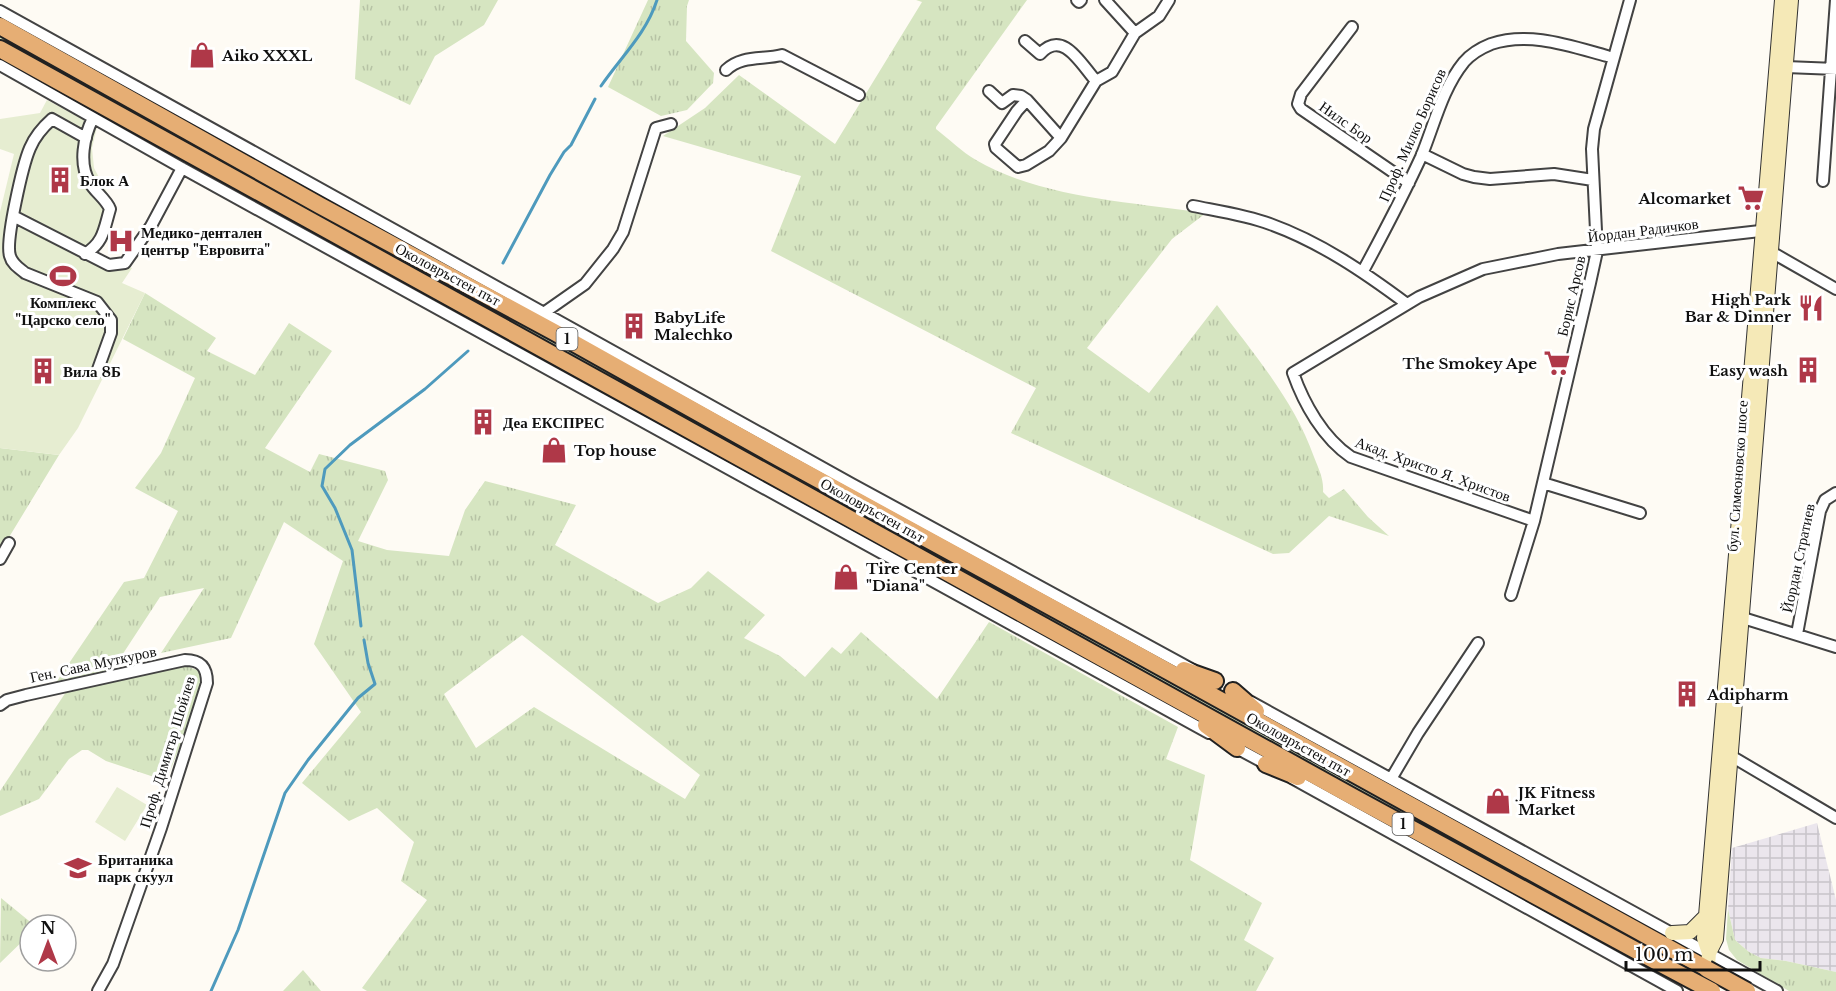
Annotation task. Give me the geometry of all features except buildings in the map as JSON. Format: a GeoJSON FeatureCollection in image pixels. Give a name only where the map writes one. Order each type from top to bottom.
{"type":"FeatureCollection","features":[{"type":"Feature","properties":{"kind":"highway","name":"Околовръстен път"},"geometry":{"type":"LineString","coordinates":[[0,26],[308,199],[554,332],[1286,736],[1669,939],[1747,991]]}},
{"type":"Feature","properties":{"kind":"highway","name":"Околовръстен път"},"geometry":{"type":"LineString","coordinates":[[0,53],[1147,682],[1354,798],[1712,991]]}},
{"type":"Feature","properties":{"kind":"highway"},"geometry":{"type":"LineString","coordinates":[[1135,652],[1215,681]]}},
{"type":"Feature","properties":{"kind":"highway"},"geometry":{"type":"LineString","coordinates":[[1147,682],[1237,748]]}},
{"type":"Feature","properties":{"kind":"highway"},"geometry":{"type":"LineString","coordinates":[[1233,691],[1286,736]]}},
{"type":"Feature","properties":{"kind":"highway"},"geometry":{"type":"LineString","coordinates":[[1266,764],[1354,798]]}},
{"type":"Feature","properties":{"kind":"main road","name":"бул. Симеоновско шосе"},"geometry":{"type":"LineString","coordinates":[[1767,230],[1782,0]]}},
{"type":"Feature","properties":{"kind":"main road","name":"бул. Симеоновско шосе"},"geometry":{"type":"LineString","coordinates":[[1709,953],[1704,938],[1744,470],[1791,0]]}},
{"type":"Feature","properties":{"kind":"main road","name":"бул. Симеоновско шосе"},"geometry":{"type":"LineString","coordinates":[[1706,991],[1709,953],[1716,939],[1743,618],[1765,249]]}},
{"type":"Feature","properties":{"kind":"main road"},"geometry":{"type":"LineString","coordinates":[[1669,939],[1690,932],[1706,916]]}},
{"type":"Feature","properties":{"kind":"street"},"geometry":{"type":"LineString","coordinates":[[1105,0],[1135,33]]}},
{"type":"Feature","properties":{"kind":"street"},"geometry":{"type":"LineString","coordinates":[[1027,100],[996,142],[996,148],[1014,165],[1022,166],[1049,151],[1061,138],[1096,81],[1112,72],[1135,33],[1160,16],[1168,0]]}},
{"type":"Feature","properties":{"kind":"street","name":"Борис Арсов"},"geometry":{"type":"LineString","coordinates":[[1510,595],[1534,521],[1597,250],[1592,149],[1594,129],[1630,0]]}},
{"type":"Feature","properties":{"kind":"street"},"geometry":{"type":"LineString","coordinates":[[1823,181],[1833,69],[1836,0]]}},
{"type":"Feature","properties":{"kind":"street","name":"Околовръстен път"},"geometry":{"type":"LineString","coordinates":[[0,10],[852,484],[1233,691],[1669,939],[1709,953],[1777,991]]}},
{"type":"Feature","properties":{"kind":"street","name":"Нилс Бор"},"geometry":{"type":"LineString","coordinates":[[1352,27],[1301,94],[1298,104],[1301,109],[1409,183]]}},
{"type":"Feature","properties":{"kind":"street","name":"Проф. Милко Борисов"},"geometry":{"type":"LineString","coordinates":[[1363,272],[1409,183],[1441,103],[1471,54],[1491,45],[1515,39],[1557,43],[1607,56]]}},
{"type":"Feature","properties":{"kind":"street"},"geometry":{"type":"LineString","coordinates":[[1025,41],[1040,54],[1053,44],[1061,45],[1068,49],[1096,81]]}},
{"type":"Feature","properties":{"kind":"street","name":"Околовръстен път"},"geometry":{"type":"LineString","coordinates":[[0,53],[76,108],[182,168],[1677,991]]}},
{"type":"Feature","properties":{"kind":"street"},"geometry":{"type":"LineString","coordinates":[[726,70],[740,60],[782,55],[859,95]]}},
{"type":"Feature","properties":{"kind":"street"},"geometry":{"type":"LineString","coordinates":[[1786,67],[1833,69]]}},
{"type":"Feature","properties":{"kind":"street"},"geometry":{"type":"LineString","coordinates":[[989,91],[1002,103],[1013,95],[1021,96],[1061,138]]}},
{"type":"Feature","properties":{"kind":"street"},"geometry":{"type":"LineString","coordinates":[[86,138],[52,118],[41,129],[31,145],[18,185],[4,255],[25,273],[46,284],[97,302],[111,320],[111,333],[97,372]]}},
{"type":"Feature","properties":{"kind":"street"},"geometry":{"type":"LineString","coordinates":[[85,254],[95,248],[102,239],[110,209],[88,181],[84,168],[86,138],[93,118]]}},
{"type":"Feature","properties":{"kind":"street"},"geometry":{"type":"LineString","coordinates":[[545,312],[585,284],[613,249],[623,232],[656,128],[671,124]]}},
{"type":"Feature","properties":{"kind":"street"},"geometry":{"type":"LineString","coordinates":[[1422,154],[1474,177],[1490,179],[1554,174],[1593,180]]}},
{"type":"Feature","properties":{"kind":"street"},"geometry":{"type":"LineString","coordinates":[[13,216],[109,265],[125,263],[152,226],[182,168]]}},
{"type":"Feature","properties":{"kind":"street"},"geometry":{"type":"LineString","coordinates":[[1193,206],[1270,224],[1312,242],[1363,272],[1407,304]]}},
{"type":"Feature","properties":{"kind":"street","name":"Йордан Радичков"},"geometry":{"type":"LineString","coordinates":[[1293,373],[1407,304],[1483,269],[1520,260],[1767,230]]}},
{"type":"Feature","properties":{"kind":"street"},"geometry":{"type":"LineString","coordinates":[[1765,249],[1836,288]]}},
{"type":"Feature","properties":{"kind":"street","name":"Акад. Христо Я. Христов"},"geometry":{"type":"LineString","coordinates":[[1293,373],[1296,383],[1322,430],[1340,450],[1351,457],[1534,521]]}},
{"type":"Feature","properties":{"kind":"street"},"geometry":{"type":"LineString","coordinates":[[1543,483],[1640,513]]}},
{"type":"Feature","properties":{"kind":"street","name":"Йордан Стратиев"},"geometry":{"type":"LineString","coordinates":[[1797,634],[1820,511],[1825,500],[1836,493]]}},
{"type":"Feature","properties":{"kind":"street"},"geometry":{"type":"LineString","coordinates":[[0,560],[9,543]]}},
{"type":"Feature","properties":{"kind":"street"},"geometry":{"type":"LineString","coordinates":[[1743,618],[1836,646]]}},
{"type":"Feature","properties":{"kind":"street"},"geometry":{"type":"LineString","coordinates":[[1391,779],[1418,733],[1479,643]]}},
{"type":"Feature","properties":{"kind":"street","name":"Ген. Сава Муткуров"},"geometry":{"type":"LineString","coordinates":[[2,699],[185,660],[195,660]]}},
{"type":"Feature","properties":{"kind":"street","name":"Проф. Димитър Шойлев"},"geometry":{"type":"LineString","coordinates":[[98,991],[113,964],[207,683],[204,665],[195,660]]}},
{"type":"Feature","properties":{"kind":"street"},"geometry":{"type":"LineString","coordinates":[[1731,756],[1836,818]]}},
{"type":"Feature","properties":{"kind":"shaded area"},"geometry":{"type":"Polygon","coordinates":[[[1817,823],[1836,900],[1836,972],[1761,958],[1749,952],[1735,940],[1728,909],[1732,848],[1817,823]]]}},
{"type":"Feature","properties":{"kind":"green space"},"geometry":{"type":"Polygon","coordinates":[[[360,0],[498,0],[484,25],[435,56],[410,105],[355,79],[360,0]]]}},
{"type":"Feature","properties":{"kind":"green space"},"geometry":{"type":"Polygon","coordinates":[[[648,0],[689,0],[686,41],[714,73],[713,83],[687,110],[661,116],[608,87],[648,0]]]}},
{"type":"Feature","properties":{"kind":"green space"},"geometry":{"type":"Polygon","coordinates":[[[916,0],[1027,0],[936,127],[966,153],[1002,173],[1058,191],[1206,213],[1172,239],[1087,348],[1149,393],[1217,305],[1272,378],[1295,416],[1306,436],[1319,470],[1323,492],[1329,498],[1344,489],[1368,517],[1389,536],[1329,516],[1289,553],[1273,554],[1011,433],[1036,388],[771,251],[801,176],[663,136],[705,108],[739,75],[835,144],[922,2],[916,0]]]}},
{"type":"Feature","properties":{"kind":"green space"},"geometry":{"type":"Polygon","coordinates":[[[0,37],[1663,953],[1661,956],[0,41],[0,37]]]}},
{"type":"Feature","properties":{"kind":"green space"},"geometry":{"type":"Polygon","coordinates":[[[46,84],[365,261],[402,286],[92,114],[46,84]]]}},
{"type":"Feature","properties":{"kind":"green space","name":"Комплекс \"Царско село\""},"geometry":{"type":"Polygon","coordinates":[[[47,100],[97,127],[92,148],[94,168],[111,200],[112,210],[97,254],[132,268],[122,283],[145,293],[78,428],[59,455],[0,448],[0,212],[14,154],[0,149],[0,119],[40,113],[47,100]]]}},
{"type":"Feature","properties":{"kind":"green space"},"geometry":{"type":"Polygon","coordinates":[[[145,293],[216,338],[207,351],[255,375],[289,323],[332,351],[265,448],[310,472],[319,454],[385,471],[388,480],[358,541],[387,550],[449,556],[465,510],[485,481],[576,505],[555,545],[658,603],[691,588],[708,571],[765,615],[744,638],[780,656],[805,677],[832,647],[841,654],[861,632],[937,699],[989,622],[1178,727],[1166,759],[1205,775],[1190,860],[1262,903],[1244,940],[1274,958],[1256,991],[367,991],[362,988],[427,900],[401,881],[414,842],[377,808],[349,821],[302,783],[361,712],[314,644],[343,561],[284,522],[231,638],[161,653],[204,588],[160,597],[113,669],[55,684],[124,582],[144,578],[178,511],[135,488],[161,453],[195,378],[123,339],[145,293]],[[522,635],[444,694],[476,748],[534,707],[685,799],[700,775],[522,635]]]}},
{"type":"Feature","properties":{"kind":"green space"},"geometry":{"type":"Polygon","coordinates":[[[600,394],[638,411],[1164,700],[1202,726],[600,394]]]}},
{"type":"Feature","properties":{"kind":"green space"},"geometry":{"type":"Polygon","coordinates":[[[0,448],[59,455],[0,552],[0,448]]]}},
{"type":"Feature","properties":{"kind":"green space"},"geometry":{"type":"Polygon","coordinates":[[[186,666],[197,670],[203,680],[200,696],[166,781],[106,761],[88,750],[82,750],[69,759],[39,799],[0,816],[0,791],[66,692],[186,666]]]}},
{"type":"Feature","properties":{"kind":"green space"},"geometry":{"type":"Polygon","coordinates":[[[117,787],[147,805],[125,841],[95,822],[117,787]]]}},
{"type":"Feature","properties":{"kind":"green space"},"geometry":{"type":"Polygon","coordinates":[[[1,898],[19,913],[18,946],[0,963],[1,898]]]}},
{"type":"Feature","properties":{"kind":"green space"},"geometry":{"type":"Polygon","coordinates":[[[1728,909],[1735,940],[1749,952],[1761,958],[1836,972],[1836,991],[1789,991],[1737,960],[1729,950],[1726,939],[1728,909]]]}},
{"type":"Feature","properties":{"kind":"green space"},"geometry":{"type":"Polygon","coordinates":[[[303,970],[321,991],[283,991],[303,970]]]}},
{"type":"Feature","properties":{"kind":"waterway"},"geometry":{"type":"LineString","coordinates":[[601,86],[640,35],[657,0]]}},
{"type":"Feature","properties":{"kind":"waterway"},"geometry":{"type":"LineString","coordinates":[[503,263],[550,175],[571,145],[595,99]]}},
{"type":"Feature","properties":{"kind":"waterway"},"geometry":{"type":"LineString","coordinates":[[361,626],[352,550],[335,508],[322,486],[325,469],[350,445],[425,389],[468,351]]}},
{"type":"Feature","properties":{"kind":"waterway"},"geometry":{"type":"LineString","coordinates":[[211,991],[238,930],[285,793],[308,760],[358,698],[375,684],[364,640]]}},
{"type":"Feature","properties":{"kind":"place","name":"Aiko XXXL"},"geometry":{"type":"Point","coordinates":[202,55]}},
{"type":"Feature","properties":{"kind":"place","name":"Блок А"},"geometry":{"type":"Point","coordinates":[60,180]}},
{"type":"Feature","properties":{"kind":"place","name":"Alcomarket"},"geometry":{"type":"Point","coordinates":[1751,198]}},
{"type":"Feature","properties":{"kind":"place","name":"Медико-дентален център \"Евровита\""},"geometry":{"type":"Point","coordinates":[121,241]}},
{"type":"Feature","properties":{"kind":"place","name":"Комплекс \"Царско село\""},"geometry":{"type":"Point","coordinates":[63,276]}},
{"type":"Feature","properties":{"kind":"place","name":"High Park Bar & Dinner"},"geometry":{"type":"Point","coordinates":[1811,308]}},
{"type":"Feature","properties":{"kind":"place","name":"BabyLife Malechko"},"geometry":{"type":"Point","coordinates":[634,326]}},
{"type":"Feature","properties":{"kind":"place","name":"The Smokey Ape"},"geometry":{"type":"Point","coordinates":[1557,363]}},
{"type":"Feature","properties":{"kind":"place","name":"Easy wash"},"geometry":{"type":"Point","coordinates":[1808,370]}},
{"type":"Feature","properties":{"kind":"place","name":"Вила 8Б"},"geometry":{"type":"Point","coordinates":[43,371]}},
{"type":"Feature","properties":{"kind":"place","name":"Деа ЕКСПРЕС"},"geometry":{"type":"Point","coordinates":[483,422]}},
{"type":"Feature","properties":{"kind":"place","name":"Top house"},"geometry":{"type":"Point","coordinates":[554,450]}},
{"type":"Feature","properties":{"kind":"place","name":"Tire Center \"Diana\""},"geometry":{"type":"Point","coordinates":[846,577]}},
{"type":"Feature","properties":{"kind":"place","name":"Adipharm"},"geometry":{"type":"Point","coordinates":[1687,694]}},
{"type":"Feature","properties":{"kind":"place","name":"JK Fitness Market"},"geometry":{"type":"Point","coordinates":[1498,801]}},
{"type":"Feature","properties":{"kind":"place","name":"Британика парк скуул"},"geometry":{"type":"Point","coordinates":[78,868]}}]}
